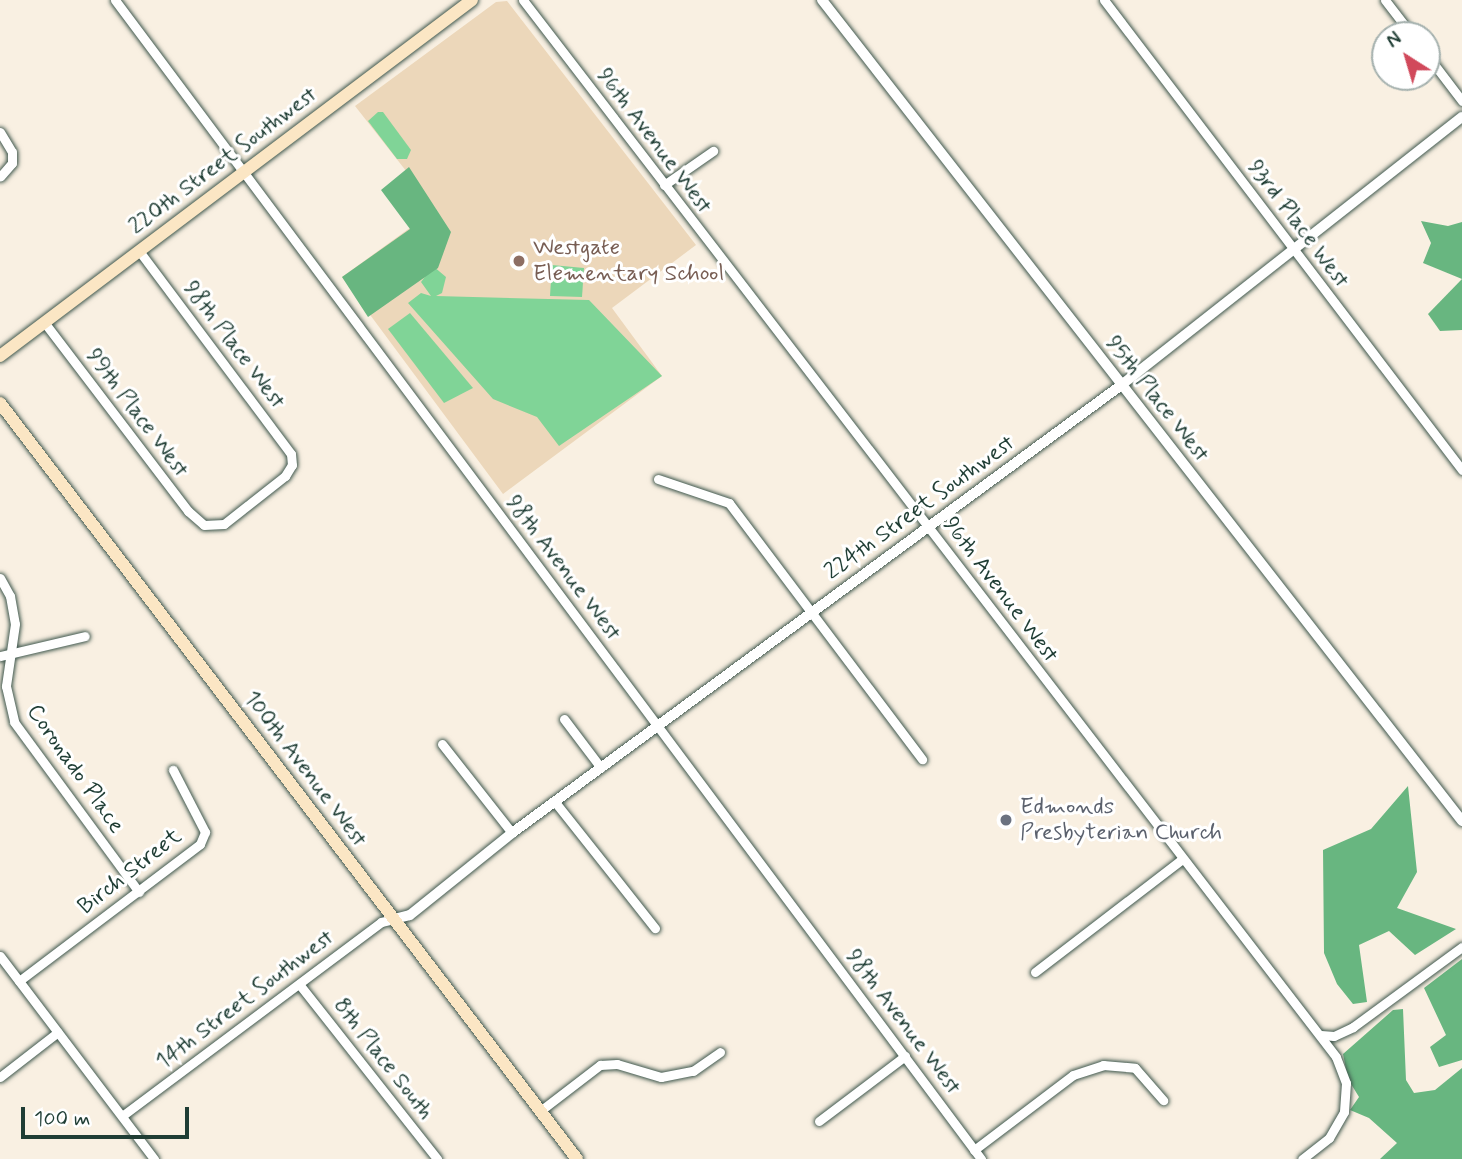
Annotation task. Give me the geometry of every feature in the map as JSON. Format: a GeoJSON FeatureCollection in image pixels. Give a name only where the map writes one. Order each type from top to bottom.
{"type":"FeatureCollection","features":[{"type":"Feature","properties":{"kind":"main road","name":"220th Street Southwest"},"geometry":{"type":"LineString","coordinates":[[0,356],[472,0]]}},
{"type":"Feature","properties":{"kind":"main road","name":"100th Avenue West"},"geometry":{"type":"LineString","coordinates":[[0,403],[577,1159]]}},
{"type":"Feature","properties":{"kind":"street","name":"98th Avenue West"},"geometry":{"type":"LineString","coordinates":[[115,0],[981,1159]]}},
{"type":"Feature","properties":{"kind":"street","name":"96th Avenue West"},"geometry":{"type":"LineString","coordinates":[[523,0],[1182,859],[1321,1035],[1345,1076],[1346,1104],[1333,1133],[1302,1159]]}},
{"type":"Feature","properties":{"kind":"street","name":"95th Place West"},"geometry":{"type":"LineString","coordinates":[[822,0],[1120,386],[1462,821]]}},
{"type":"Feature","properties":{"kind":"street","name":"93rd Place West"},"geometry":{"type":"LineString","coordinates":[[1104,0],[1462,470]]}},
{"type":"Feature","properties":{"kind":"street"},"geometry":{"type":"LineString","coordinates":[[1385,0],[1401,21]]}},
{"type":"Feature","properties":{"kind":"street"},"geometry":{"type":"LineString","coordinates":[[1441,73],[1462,101]]}},
{"type":"Feature","properties":{"kind":"street","name":"224th Street Southwest"},"geometry":{"type":"LineString","coordinates":[[394,919],[410,915],[512,833],[1120,386],[1462,117]]}},
{"type":"Feature","properties":{"kind":"street"},"geometry":{"type":"LineString","coordinates":[[0,132],[12,152],[12,163],[0,177]]}},
{"type":"Feature","properties":{"kind":"street"},"geometry":{"type":"LineString","coordinates":[[664,185],[713,151]]}},
{"type":"Feature","properties":{"kind":"street","name":"98th Place West"},"geometry":{"type":"LineString","coordinates":[[139,251],[285,444],[292,465],[276,485],[224,524],[204,525]]}},
{"type":"Feature","properties":{"kind":"street","name":"99th Place West"},"geometry":{"type":"LineString","coordinates":[[44,322],[188,511],[204,525]]}},
{"type":"Feature","properties":{"kind":"street"},"geometry":{"type":"LineString","coordinates":[[658,479],[729,503],[922,759]]}},
{"type":"Feature","properties":{"kind":"street","name":"Coronado Place"},"geometry":{"type":"LineString","coordinates":[[0,578],[10,596],[15,624],[5,655],[6,686],[15,722],[139,892]]}},
{"type":"Feature","properties":{"kind":"street"},"geometry":{"type":"LineString","coordinates":[[5,655],[85,636]]}},
{"type":"Feature","properties":{"kind":"street"},"geometry":{"type":"LineString","coordinates":[[564,719],[601,768]]}},
{"type":"Feature","properties":{"kind":"street"},"geometry":{"type":"LineString","coordinates":[[442,744],[512,833]]}},
{"type":"Feature","properties":{"kind":"street","name":"Birch Street"},"geometry":{"type":"LineString","coordinates":[[19,981],[200,844],[205,832],[173,770]]}},
{"type":"Feature","properties":{"kind":"street"},"geometry":{"type":"LineString","coordinates":[[555,802],[655,928]]}},
{"type":"Feature","properties":{"kind":"street"},"geometry":{"type":"LineString","coordinates":[[1035,972],[1182,859]]}},
{"type":"Feature","properties":{"kind":"street","name":"14th Street Southwest"},"geometry":{"type":"LineString","coordinates":[[122,1116],[381,922],[394,919]]}},
{"type":"Feature","properties":{"kind":"street"},"geometry":{"type":"LineString","coordinates":[[1321,1035],[1334,1036],[1353,1027],[1462,947]]}},
{"type":"Feature","properties":{"kind":"street"},"geometry":{"type":"LineString","coordinates":[[0,956],[154,1159]]}},
{"type":"Feature","properties":{"kind":"street","name":"8th Place South"},"geometry":{"type":"LineString","coordinates":[[299,984],[437,1159]]}},
{"type":"Feature","properties":{"kind":"street"},"geometry":{"type":"LineString","coordinates":[[0,1076],[58,1032]]}},
{"type":"Feature","properties":{"kind":"street"},"geometry":{"type":"LineString","coordinates":[[540,1111],[600,1065],[617,1063],[661,1077],[693,1071],[720,1052]]}},
{"type":"Feature","properties":{"kind":"street"},"geometry":{"type":"LineString","coordinates":[[819,1121],[905,1056]]}},
{"type":"Feature","properties":{"kind":"street"},"geometry":{"type":"LineString","coordinates":[[974,1150],[1073,1075],[1103,1065],[1135,1068],[1163,1100]]}},
{"type":"Feature","properties":{"kind":"shaded area","name":"Westgate Elementary School"},"geometry":{"type":"Polygon","coordinates":[[[507,1],[696,245],[612,308],[662,376],[503,494],[342,277],[436,209],[355,106],[496,2],[507,1]]]}},
{"type":"Feature","properties":{"kind":"green space"},"geometry":{"type":"Polygon","coordinates":[[[378,112],[383,112],[411,150],[407,159],[397,159],[368,121],[378,112]]]}},
{"type":"Feature","properties":{"kind":"green space"},"geometry":{"type":"Polygon","coordinates":[[[409,167],[451,232],[438,268],[368,317],[342,277],[410,229],[381,190],[409,167]]]}},
{"type":"Feature","properties":{"kind":"green space"},"geometry":{"type":"Polygon","coordinates":[[[1421,221],[1448,226],[1462,222],[1462,279],[1423,263],[1431,243],[1421,221]]]}},
{"type":"Feature","properties":{"kind":"green space"},"geometry":{"type":"Polygon","coordinates":[[[552,265],[584,268],[582,297],[550,296],[552,265]]]}},
{"type":"Feature","properties":{"kind":"green space"},"geometry":{"type":"Polygon","coordinates":[[[433,266],[446,277],[442,293],[436,296],[589,300],[662,376],[559,446],[537,417],[493,399],[408,303],[421,293],[431,296],[421,282],[433,266]]]}},
{"type":"Feature","properties":{"kind":"green space"},"geometry":{"type":"Polygon","coordinates":[[[1462,279],[1462,330],[1440,331],[1428,314],[1462,279]]]}},
{"type":"Feature","properties":{"kind":"green space"},"geometry":{"type":"Polygon","coordinates":[[[410,313],[473,388],[444,403],[388,329],[410,313]]]}},
{"type":"Feature","properties":{"kind":"green space"},"geometry":{"type":"Polygon","coordinates":[[[1408,786],[1417,872],[1397,908],[1456,929],[1415,955],[1389,931],[1359,945],[1367,1002],[1353,1004],[1337,984],[1324,953],[1323,850],[1371,829],[1408,786]]]}},
{"type":"Feature","properties":{"kind":"green space"},"geometry":{"type":"Polygon","coordinates":[[[1462,959],[1462,1060],[1439,1067],[1430,1047],[1446,1035],[1424,988],[1462,959]]]}},
{"type":"Feature","properties":{"kind":"green space"},"geometry":{"type":"Polygon","coordinates":[[[1403,1009],[1406,1080],[1414,1093],[1435,1090],[1462,1068],[1462,1159],[1380,1159],[1397,1143],[1369,1118],[1350,1110],[1359,1097],[1348,1079],[1343,1054],[1393,1010],[1403,1009]]]}},
{"type":"Feature","properties":{"kind":"place","name":"Westgate Elementary School"},"geometry":{"type":"Point","coordinates":[519,261]}},
{"type":"Feature","properties":{"kind":"place","name":"Edmonds Presbyterian Church"},"geometry":{"type":"Point","coordinates":[1006,820]}}]}
